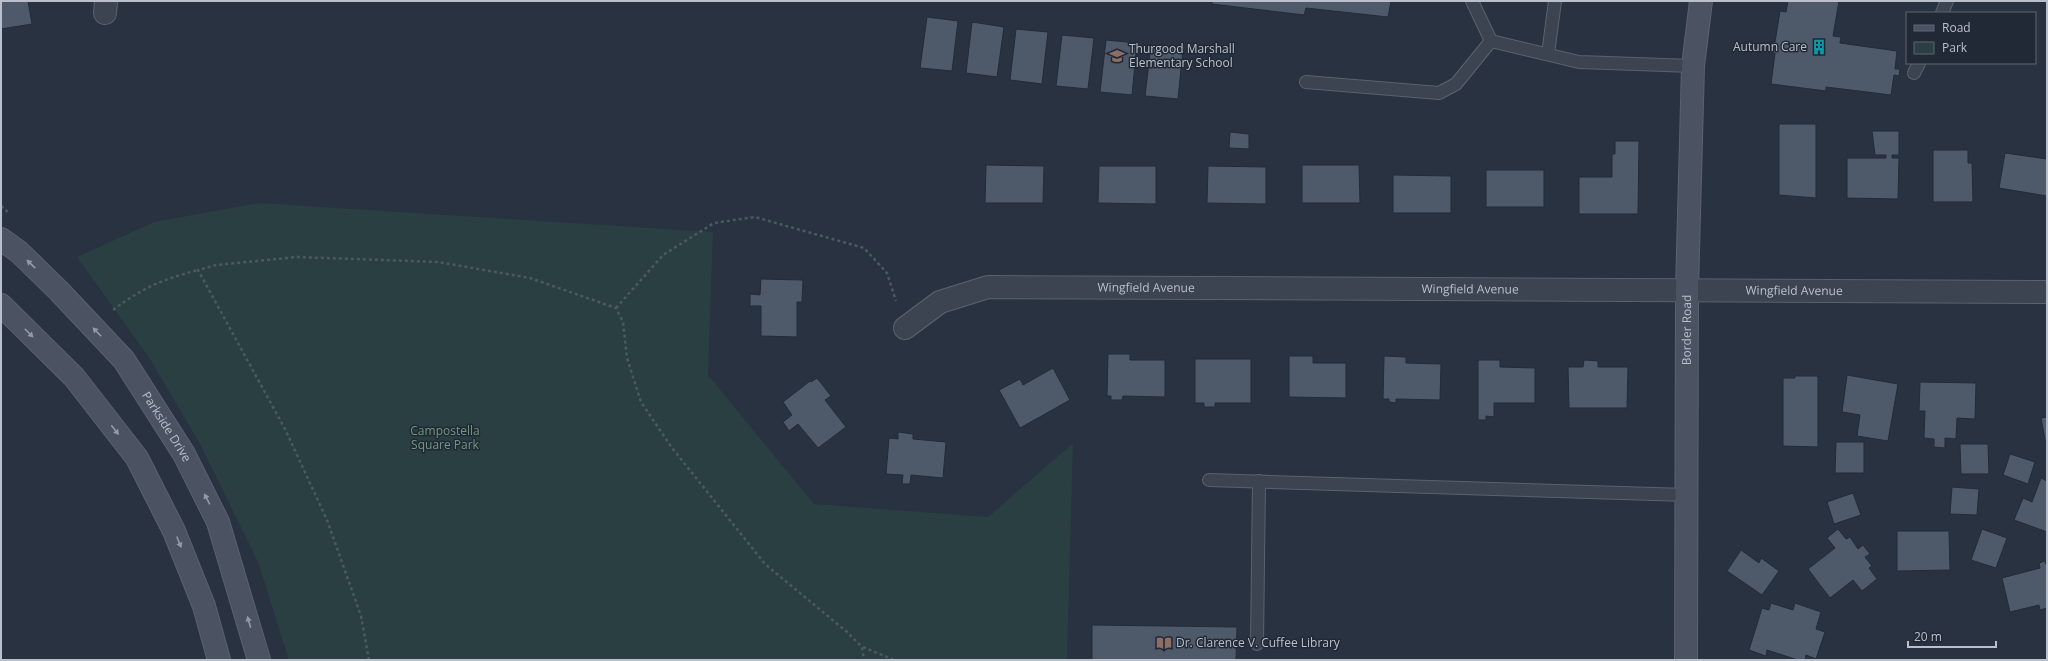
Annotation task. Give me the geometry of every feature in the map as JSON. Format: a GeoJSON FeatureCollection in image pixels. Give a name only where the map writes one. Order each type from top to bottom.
{"type":"FeatureCollection","features":[{"type":"Feature","properties":{"kind":"street","name":"Border Road"},"geometry":{"type":"LineString","coordinates":[[1686,660],[1687,289],[1693,66],[1701,1]]}},
{"type":"Feature","properties":{"kind":"street","name":"Parkside Drive"},"geometry":{"type":"LineString","coordinates":[[1,238],[19,252],[124,360],[184,454],[218,522],[259,660]]}},
{"type":"Feature","properties":{"kind":"street","name":"Wingfield Avenue"},"geometry":{"type":"LineString","coordinates":[[905,328],[940,302],[988,287],[1687,289],[2047,292]]}},
{"type":"Feature","properties":{"kind":"street"},"geometry":{"type":"LineString","coordinates":[[1,305],[74,378],[136,458],[174,531],[204,606],[219,660]]}},
{"type":"Feature","properties":{"kind":"lane"},"geometry":{"type":"LineString","coordinates":[[1472,1],[1491,41]]}},
{"type":"Feature","properties":{"kind":"lane"},"geometry":{"type":"LineString","coordinates":[[1548,54],[1555,1]]}},
{"type":"Feature","properties":{"kind":"lane"},"geometry":{"type":"LineString","coordinates":[[1942,12],[1947,1]]}},
{"type":"Feature","properties":{"kind":"lane"},"geometry":{"type":"LineString","coordinates":[[1491,41],[1579,62],[1693,66]]}},
{"type":"Feature","properties":{"kind":"lane"},"geometry":{"type":"LineString","coordinates":[[1306,82],[1439,93],[1456,84],[1491,41]]}},
{"type":"Feature","properties":{"kind":"lane"},"geometry":{"type":"LineString","coordinates":[[1209,480],[1686,495]]}},
{"type":"Feature","properties":{"kind":"lane"},"geometry":{"type":"LineString","coordinates":[[1257,644],[1259,481]]}},
{"type":"Feature","properties":{"kind":"path"},"geometry":{"type":"LineString","coordinates":[[1,206],[10,214]]}},
{"type":"Feature","properties":{"kind":"path"},"geometry":{"type":"LineString","coordinates":[[616,308],[663,255],[714,223],[755,217],[864,248],[887,273],[905,328]]}},
{"type":"Feature","properties":{"kind":"path"},"geometry":{"type":"LineString","coordinates":[[111,312],[137,292],[167,278],[216,265],[297,257],[438,262],[530,278],[616,308],[623,322],[627,358],[641,402],[672,448],[765,564],[862,646],[894,660]]}},
{"type":"Feature","properties":{"kind":"path"},"geometry":{"type":"LineString","coordinates":[[198,270],[284,429],[327,520],[361,616],[369,660]]}},
{"type":"Feature","properties":{"kind":"path"},"geometry":{"type":"LineString","coordinates":[[862,646],[864,660]]}},
{"type":"Feature","properties":{"kind":"green space","name":"Campostella Square Park"},"geometry":{"type":"Polygon","coordinates":[[[259,203],[713,232],[708,375],[814,504],[988,517],[1073,443],[1067,660],[289,660],[258,562],[200,444],[150,359],[77,257],[154,222],[259,203]]]}},
{"type":"Feature","properties":{"kind":"building"},"geometry":{"type":"Polygon","coordinates":[[[1,1],[28,1],[32,24],[1,29],[1,1]]]}},
{"type":"Feature","properties":{"kind":"building"},"geometry":{"type":"Polygon","coordinates":[[[1212,1],[1391,1],[1388,17],[1306,8],[1304,15],[1212,4],[1212,1]]]}},
{"type":"Feature","properties":{"kind":"building","name":"Autumn Care"},"geometry":{"type":"Polygon","coordinates":[[[1788,1],[1839,1],[1833,36],[1841,37],[1840,43],[1897,51],[1895,69],[1900,69],[1899,76],[1894,75],[1891,95],[1826,87],[1826,91],[1771,84],[1775,53],[1769,53],[1771,42],[1775,42],[1780,11],[1786,12],[1788,1]]]}},
{"type":"Feature","properties":{"kind":"building"},"geometry":{"type":"Polygon","coordinates":[[[927,17],[958,21],[952,71],[920,68],[927,17]]]}},
{"type":"Feature","properties":{"kind":"building"},"geometry":{"type":"Polygon","coordinates":[[[972,22],[1004,27],[997,77],[966,73],[972,22]]]}},
{"type":"Feature","properties":{"kind":"building"},"geometry":{"type":"Polygon","coordinates":[[[1016,29],[1048,32],[1042,84],[1010,80],[1016,29]]]}},
{"type":"Feature","properties":{"kind":"building"},"geometry":{"type":"Polygon","coordinates":[[[1062,35],[1094,38],[1088,89],[1056,86],[1062,35]]]}},
{"type":"Feature","properties":{"kind":"building"},"geometry":{"type":"Polygon","coordinates":[[[1106,40],[1137,43],[1132,95],[1100,92],[1106,40]]]}},
{"type":"Feature","properties":{"kind":"building"},"geometry":{"type":"Polygon","coordinates":[[[1151,45],[1183,49],[1178,99],[1145,96],[1151,45]]]}},
{"type":"Feature","properties":{"kind":"building"},"geometry":{"type":"Polygon","coordinates":[[[1779,124],[1816,124],[1816,198],[1779,195],[1779,124]]]}},
{"type":"Feature","properties":{"kind":"building"},"geometry":{"type":"Polygon","coordinates":[[[1872,131],[1899,131],[1899,155],[1892,155],[1892,158],[1899,158],[1898,199],[1847,198],[1847,158],[1886,158],[1886,155],[1875,155],[1872,131]]]}},
{"type":"Feature","properties":{"kind":"building"},"geometry":{"type":"Polygon","coordinates":[[[1230,132],[1249,134],[1249,149],[1229,148],[1230,132]]]}},
{"type":"Feature","properties":{"kind":"building"},"geometry":{"type":"Polygon","coordinates":[[[1615,141],[1639,141],[1638,214],[1579,214],[1579,177],[1612,177],[1612,154],[1615,154],[1615,141]]]}},
{"type":"Feature","properties":{"kind":"building"},"geometry":{"type":"Polygon","coordinates":[[[1933,150],[1968,150],[1968,163],[1972,163],[1973,202],[1933,202],[1933,150]]]}},
{"type":"Feature","properties":{"kind":"building"},"geometry":{"type":"Polygon","coordinates":[[[2005,153],[2047,159],[2047,196],[1999,188],[2005,153]]]}},
{"type":"Feature","properties":{"kind":"building"},"geometry":{"type":"Polygon","coordinates":[[[986,165],[1044,166],[1043,203],[985,203],[986,165]]]}},
{"type":"Feature","properties":{"kind":"building"},"geometry":{"type":"Polygon","coordinates":[[[1302,165],[1359,165],[1360,203],[1302,203],[1302,165]]]}},
{"type":"Feature","properties":{"kind":"building"},"geometry":{"type":"Polygon","coordinates":[[[1099,166],[1156,166],[1156,204],[1098,203],[1099,166]]]}},
{"type":"Feature","properties":{"kind":"building"},"geometry":{"type":"Polygon","coordinates":[[[1208,166],[1266,167],[1266,204],[1207,203],[1208,166]]]}},
{"type":"Feature","properties":{"kind":"building"},"geometry":{"type":"Polygon","coordinates":[[[1486,170],[1544,170],[1544,207],[1486,207],[1486,170]]]}},
{"type":"Feature","properties":{"kind":"building"},"geometry":{"type":"Polygon","coordinates":[[[1393,175],[1451,176],[1451,213],[1393,213],[1393,175]]]}},
{"type":"Feature","properties":{"kind":"building"},"geometry":{"type":"Polygon","coordinates":[[[761,279],[803,280],[802,302],[797,302],[797,337],[761,336],[761,306],[750,306],[750,294],[760,295],[761,279]]]}},
{"type":"Feature","properties":{"kind":"building"},"geometry":{"type":"Polygon","coordinates":[[[1108,354],[1130,354],[1130,360],[1165,360],[1165,397],[1123,396],[1122,400],[1111,400],[1111,396],[1107,396],[1108,354]]]}},
{"type":"Feature","properties":{"kind":"building"},"geometry":{"type":"Polygon","coordinates":[[[1289,356],[1313,356],[1313,363],[1346,363],[1346,398],[1289,397],[1289,356]]]}},
{"type":"Feature","properties":{"kind":"building"},"geometry":{"type":"Polygon","coordinates":[[[1384,356],[1406,357],[1406,363],[1441,364],[1440,400],[1396,399],[1396,403],[1389,402],[1389,399],[1383,399],[1384,356]]]}},
{"type":"Feature","properties":{"kind":"building"},"geometry":{"type":"Polygon","coordinates":[[[1195,359],[1251,359],[1251,403],[1215,403],[1215,407],[1204,407],[1204,403],[1195,403],[1195,359]]]}},
{"type":"Feature","properties":{"kind":"building"},"geometry":{"type":"Polygon","coordinates":[[[1478,360],[1500,360],[1500,367],[1535,368],[1535,403],[1494,403],[1494,417],[1486,416],[1486,420],[1478,420],[1478,360]]]}},
{"type":"Feature","properties":{"kind":"building"},"geometry":{"type":"Polygon","coordinates":[[[1584,360],[1598,361],[1598,367],[1628,367],[1627,408],[1569,408],[1568,367],[1583,367],[1584,360]]]}},
{"type":"Feature","properties":{"kind":"building"},"geometry":{"type":"Polygon","coordinates":[[[1053,368],[1070,400],[1020,428],[999,390],[1020,379],[1023,385],[1053,368]]]}},
{"type":"Feature","properties":{"kind":"building"},"geometry":{"type":"Polygon","coordinates":[[[1847,375],[1898,384],[1888,441],[1857,436],[1860,415],[1842,412],[1847,375]]]}},
{"type":"Feature","properties":{"kind":"building"},"geometry":{"type":"Polygon","coordinates":[[[1795,376],[1818,376],[1818,447],[1783,446],[1783,378],[1795,378],[1795,376]]]}},
{"type":"Feature","properties":{"kind":"building"},"geometry":{"type":"Polygon","coordinates":[[[817,378],[831,396],[825,400],[846,427],[818,448],[798,424],[789,431],[783,422],[792,415],[783,402],[810,381],[811,382],[817,378]]]}},
{"type":"Feature","properties":{"kind":"building"},"geometry":{"type":"Polygon","coordinates":[[[1920,382],[1976,383],[1975,419],[1957,418],[1956,439],[1945,438],[1945,448],[1934,447],[1934,439],[1924,438],[1925,411],[1919,411],[1920,382]]]}},
{"type":"Feature","properties":{"kind":"building"},"geometry":{"type":"Polygon","coordinates":[[[2047,417],[2047,445],[2046,445],[2041,418],[2047,417]]]}},
{"type":"Feature","properties":{"kind":"building"},"geometry":{"type":"Polygon","coordinates":[[[898,432],[913,434],[913,439],[946,442],[943,478],[911,475],[910,484],[902,484],[903,475],[886,474],[889,438],[898,439],[898,432]]]}},
{"type":"Feature","properties":{"kind":"building"},"geometry":{"type":"Polygon","coordinates":[[[1836,442],[1864,442],[1864,473],[1835,473],[1836,442]]]}},
{"type":"Feature","properties":{"kind":"building"},"geometry":{"type":"Polygon","coordinates":[[[1960,444],[1988,444],[1989,474],[1961,474],[1960,444]]]}},
{"type":"Feature","properties":{"kind":"building"},"geometry":{"type":"Polygon","coordinates":[[[2010,454],[2035,462],[2028,484],[2003,475],[2010,454]]]}},
{"type":"Feature","properties":{"kind":"building"},"geometry":{"type":"Polygon","coordinates":[[[2041,478],[2047,481],[2047,532],[2014,520],[2023,498],[2032,502],[2041,478]]]}},
{"type":"Feature","properties":{"kind":"building"},"geometry":{"type":"Polygon","coordinates":[[[1952,487],[1979,489],[1977,515],[1950,514],[1952,487]]]}},
{"type":"Feature","properties":{"kind":"building"},"geometry":{"type":"Polygon","coordinates":[[[1853,493],[1861,515],[1834,524],[1827,502],[1853,493]]]}},
{"type":"Feature","properties":{"kind":"building"},"geometry":{"type":"Polygon","coordinates":[[[1838,529],[1846,539],[1850,537],[1858,549],[1863,545],[1870,554],[1865,557],[1872,566],[1869,568],[1877,579],[1862,591],[1853,580],[1830,598],[1808,569],[1835,548],[1827,538],[1838,529]]]}},
{"type":"Feature","properties":{"kind":"building"},"geometry":{"type":"Polygon","coordinates":[[[1982,529],[2007,538],[1996,568],[1971,560],[1982,529]]]}},
{"type":"Feature","properties":{"kind":"building"},"geometry":{"type":"Polygon","coordinates":[[[1897,531],[1949,531],[1950,570],[1897,571],[1897,531]]]}},
{"type":"Feature","properties":{"kind":"building"},"geometry":{"type":"Polygon","coordinates":[[[1741,550],[1759,563],[1761,558],[1779,571],[1762,595],[1727,571],[1741,550]]]}},
{"type":"Feature","properties":{"kind":"building"},"geometry":{"type":"Polygon","coordinates":[[[2045,561],[2047,567],[2047,608],[2040,610],[2039,605],[2010,612],[2002,578],[2040,568],[2039,563],[2045,561]]]}},
{"type":"Feature","properties":{"kind":"building"},"geometry":{"type":"Polygon","coordinates":[[[1771,603],[1793,610],[1795,603],[1821,612],[1816,629],[1825,632],[1816,659],[1806,655],[1805,660],[1798,660],[1767,650],[1766,656],[1749,650],[1762,608],[1769,610],[1771,603]]]}},
{"type":"Feature","properties":{"kind":"building","name":"Dr. Clarence V. Cuffee Library"},"geometry":{"type":"Polygon","coordinates":[[[1092,625],[1237,627],[1236,660],[1092,660],[1092,625]]]}},
{"type":"Feature","properties":{"kind":"place","name":"Autumn Care"},"geometry":{"type":"Point","coordinates":[1819,47]}},
{"type":"Feature","properties":{"kind":"place","name":"Thurgood Marshall Elementary School"},"geometry":{"type":"Point","coordinates":[1117,56]}},
{"type":"Feature","properties":{"kind":"place","name":"Dr. Clarence V. Cuffee Library"},"geometry":{"type":"Point","coordinates":[1164,643]}}]}
